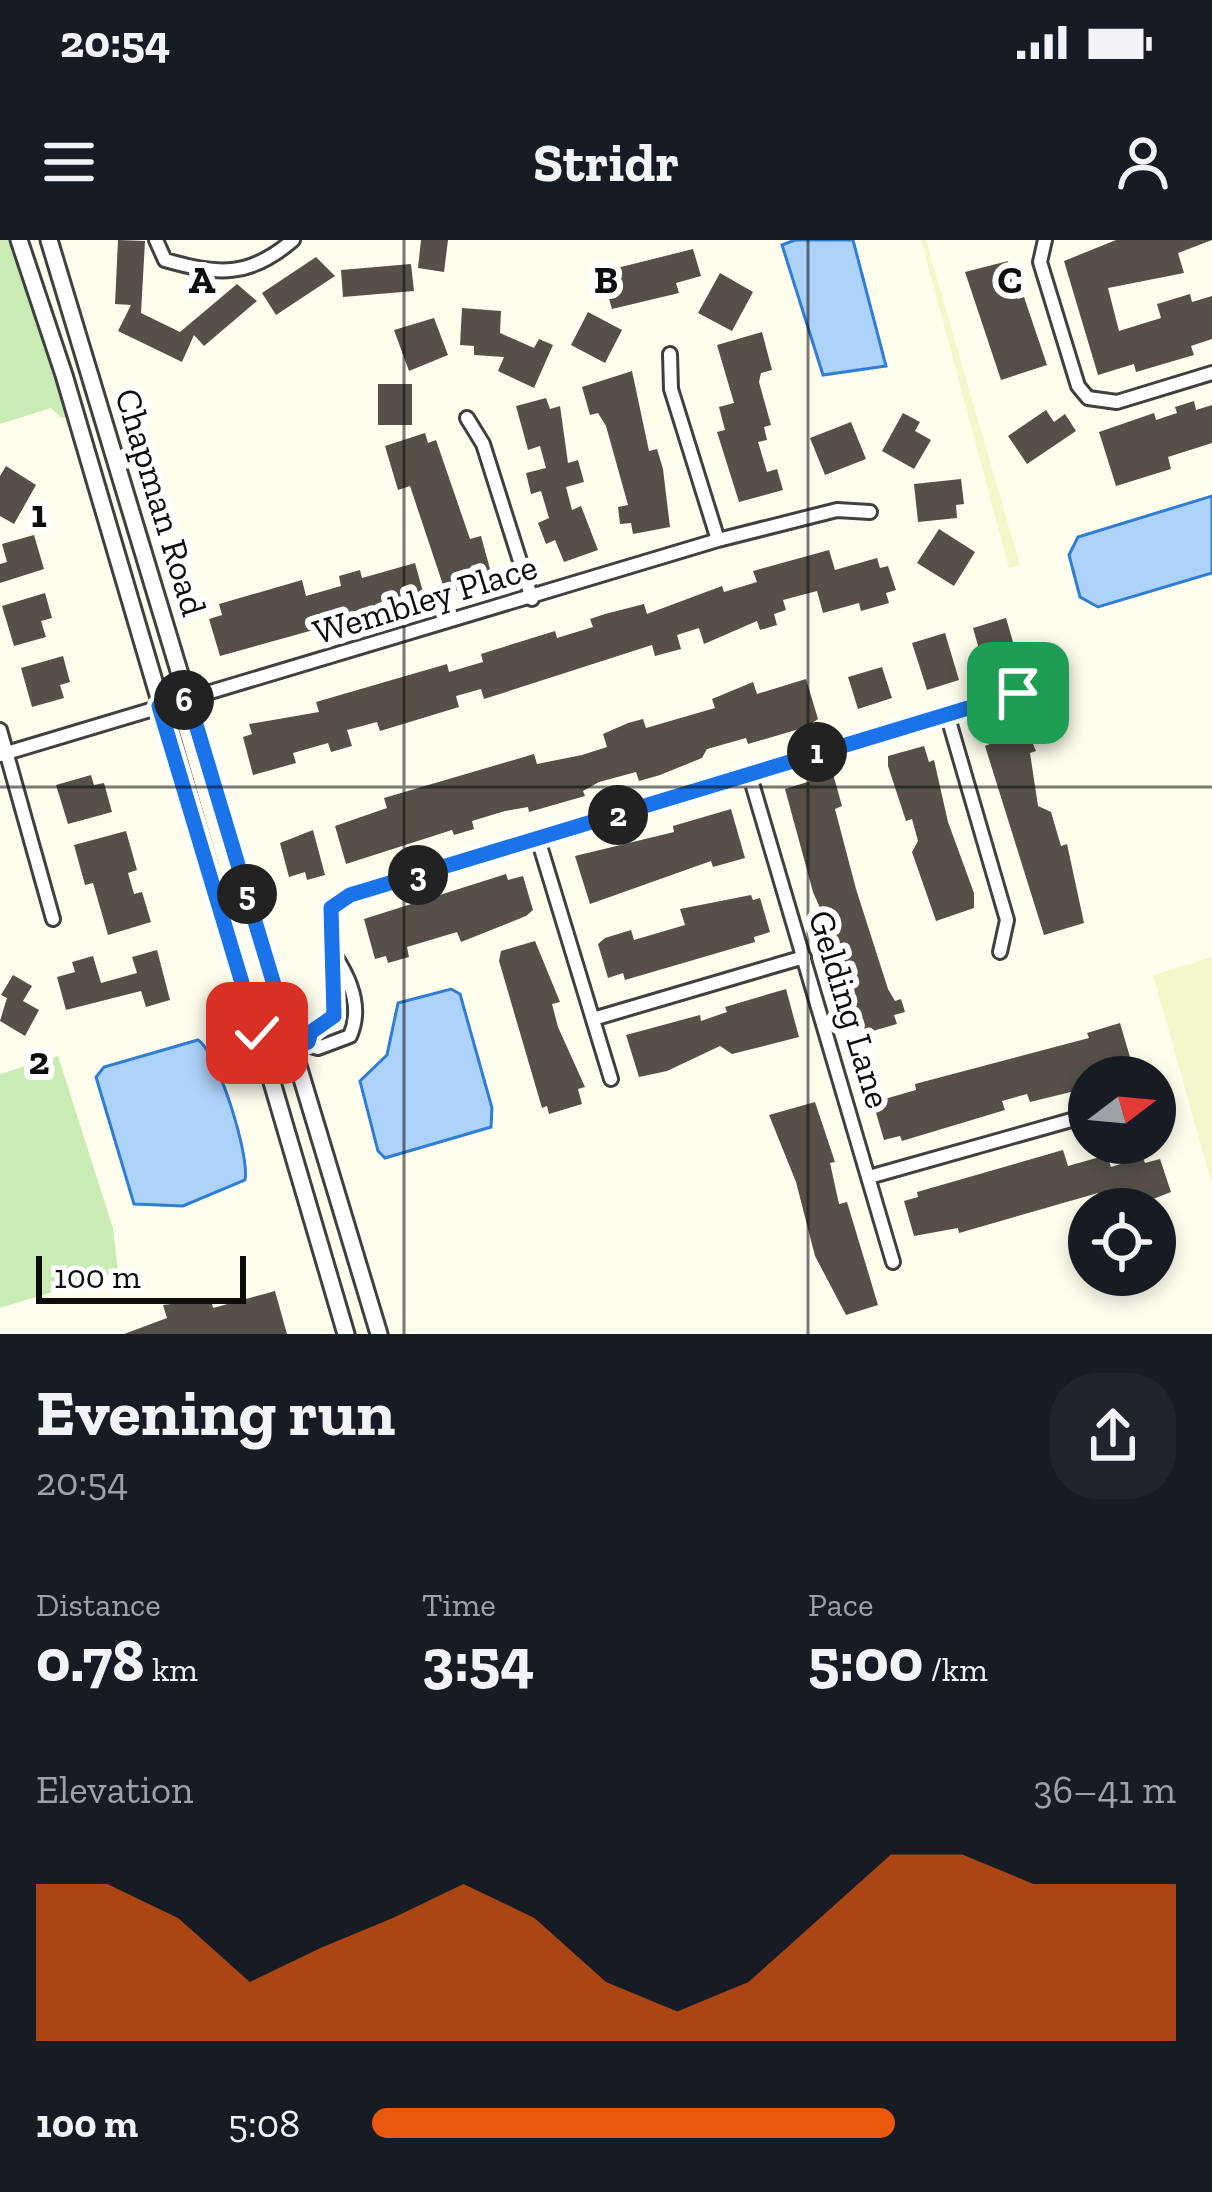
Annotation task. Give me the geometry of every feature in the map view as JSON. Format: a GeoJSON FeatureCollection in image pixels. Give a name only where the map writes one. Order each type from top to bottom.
{"type":"FeatureCollection","features":[{"type":"Feature","properties":{"kind":"street","name":"Chapman Road"},"geometry":{"type":"LineString","coordinates":[[19,240],[346,1334]]}},
{"type":"Feature","properties":{"kind":"street","name":"Chapman Road"},"geometry":{"type":"LineString","coordinates":[[49,240],[188,698],[300,1045],[379,1334]]}},
{"type":"Feature","properties":{"kind":"street"},"geometry":{"type":"LineString","coordinates":[[156,240],[165,260],[217,275],[272,259],[293,240]]}},
{"type":"Feature","properties":{"kind":"street"},"geometry":{"type":"LineString","coordinates":[[1045,240],[1040,262],[1078,386],[1088,398],[1117,402],[1212,373]]}},
{"type":"Feature","properties":{"kind":"street"},"geometry":{"type":"LineString","coordinates":[[670,354],[671,389],[718,540]]}},
{"type":"Feature","properties":{"kind":"street"},"geometry":{"type":"LineString","coordinates":[[467,418],[483,444],[532,598]]}},
{"type":"Feature","properties":{"kind":"street","name":"Wembley Place"},"geometry":{"type":"LineString","coordinates":[[3,754],[718,540],[837,510],[870,512]]}},
{"type":"Feature","properties":{"kind":"street"},"geometry":{"type":"LineString","coordinates":[[350,1036],[334,1016],[331,908],[350,895],[1018,693]]}},
{"type":"Feature","properties":{"kind":"street"},"geometry":{"type":"LineString","coordinates":[[947,714],[1007,920],[1000,952]]}},
{"type":"Feature","properties":{"kind":"street"},"geometry":{"type":"LineString","coordinates":[[0,730],[53,919]]}},
{"type":"Feature","properties":{"kind":"street","name":"Gelding Lane"},"geometry":{"type":"LineString","coordinates":[[749,773],[893,1262]]}},
{"type":"Feature","properties":{"kind":"street"},"geometry":{"type":"LineString","coordinates":[[538,839],[610,1078]]}},
{"type":"Feature","properties":{"kind":"street"},"geometry":{"type":"LineString","coordinates":[[335,956],[346,973],[357,1009],[350,1036]]}},
{"type":"Feature","properties":{"kind":"street"},"geometry":{"type":"LineString","coordinates":[[593,1019],[804,957]]}},
{"type":"Feature","properties":{"kind":"street"},"geometry":{"type":"LineString","coordinates":[[300,1045],[334,1016]]}},
{"type":"Feature","properties":{"kind":"street"},"geometry":{"type":"LineString","coordinates":[[300,1045],[318,1048],[350,1036]]}},
{"type":"Feature","properties":{"kind":"street"},"geometry":{"type":"LineString","coordinates":[[869,1177],[1068,1121]]}},
{"type":"Feature","properties":{"kind":"green space"},"geometry":{"type":"Polygon","coordinates":[[[0,240],[10,240],[67,416],[62,418],[51,408],[0,424],[0,240]]]}},
{"type":"Feature","properties":{"kind":"green space"},"geometry":{"type":"Polygon","coordinates":[[[921,240],[926,240],[1020,565],[1009,568],[921,240]]]}},
{"type":"Feature","properties":{"kind":"green space"},"geometry":{"type":"Polygon","coordinates":[[[1212,957],[1212,1185],[1176,1056],[1153,975],[1212,957]]]}},
{"type":"Feature","properties":{"kind":"green space"},"geometry":{"type":"Polygon","coordinates":[[[58,1056],[113,1228],[118,1272],[0,1308],[0,1074],[58,1056]]]}},
{"type":"Feature","properties":{"kind":"water"},"geometry":{"type":"Polygon","coordinates":[[[795,240],[853,240],[886,366],[823,375],[782,245],[795,240]]]}},
{"type":"Feature","properties":{"kind":"water"},"geometry":{"type":"Polygon","coordinates":[[[1212,496],[1212,573],[1098,607],[1080,597],[1069,555],[1078,537],[1212,496]]]}},
{"type":"Feature","properties":{"kind":"water"},"geometry":{"type":"Polygon","coordinates":[[[451,989],[460,994],[492,1108],[491,1127],[385,1158],[378,1151],[360,1081],[387,1055],[398,1003],[451,989]]]}},
{"type":"Feature","properties":{"kind":"water"},"geometry":{"type":"Polygon","coordinates":[[[198,1040],[231,1106],[243,1150],[245,1180],[183,1206],[134,1204],[96,1077],[104,1067],[198,1040]]]}},
{"type":"Feature","properties":{"kind":"building"},"geometry":{"type":"Polygon","coordinates":[[[118,240],[145,241],[141,313],[180,332],[237,284],[257,301],[204,346],[194,335],[182,362],[118,331],[131,305],[115,304],[118,240]]]}},
{"type":"Feature","properties":{"kind":"building"},"geometry":{"type":"Polygon","coordinates":[[[421,240],[448,240],[444,272],[418,268],[421,240]]]}},
{"type":"Feature","properties":{"kind":"building"},"geometry":{"type":"Polygon","coordinates":[[[1116,240],[1212,240],[1178,253],[1184,273],[1108,288],[1119,331],[1161,318],[1157,304],[1190,294],[1192,302],[1212,296],[1212,339],[1191,346],[1194,355],[1136,372],[1134,364],[1098,375],[1064,261],[1116,240]]]}},
{"type":"Feature","properties":{"kind":"building"},"geometry":{"type":"Polygon","coordinates":[[[693,249],[701,276],[676,283],[679,293],[612,309],[604,281],[619,277],[617,268],[693,249]]]}},
{"type":"Feature","properties":{"kind":"building"},"geometry":{"type":"Polygon","coordinates":[[[316,257],[335,276],[276,315],[262,293],[316,257]]]}},
{"type":"Feature","properties":{"kind":"building"},"geometry":{"type":"Polygon","coordinates":[[[1008,261],[1018,299],[1024,297],[1047,365],[1001,380],[965,272],[1008,261]]]}},
{"type":"Feature","properties":{"kind":"building"},"geometry":{"type":"Polygon","coordinates":[[[411,264],[414,291],[343,297],[341,270],[411,264]]]}},
{"type":"Feature","properties":{"kind":"building"},"geometry":{"type":"Polygon","coordinates":[[[720,273],[753,292],[732,331],[698,313],[720,273]]]}},
{"type":"Feature","properties":{"kind":"building"},"geometry":{"type":"Polygon","coordinates":[[[462,308],[501,311],[500,333],[534,348],[539,339],[553,345],[534,388],[498,371],[504,357],[474,355],[474,346],[460,345],[462,308]]]}},
{"type":"Feature","properties":{"kind":"building"},"geometry":{"type":"Polygon","coordinates":[[[588,312],[622,330],[605,363],[571,345],[588,312]]]}},
{"type":"Feature","properties":{"kind":"building"},"geometry":{"type":"Polygon","coordinates":[[[434,318],[448,355],[409,371],[394,330],[434,318]]]}},
{"type":"Feature","properties":{"kind":"building"},"geometry":{"type":"Polygon","coordinates":[[[762,332],[772,370],[761,373],[759,382],[771,425],[764,427],[767,440],[758,442],[767,472],[777,469],[783,490],[739,502],[717,432],[725,430],[719,407],[734,403],[717,345],[762,332]]]}},
{"type":"Feature","properties":{"kind":"building"},"geometry":{"type":"Polygon","coordinates":[[[632,371],[649,451],[657,449],[663,469],[670,527],[633,534],[631,523],[620,524],[618,507],[628,505],[606,426],[598,413],[590,415],[582,387],[632,371]]]}},
{"type":"Feature","properties":{"kind":"building"},"geometry":{"type":"Polygon","coordinates":[[[378,384],[412,384],[412,425],[378,425],[378,384]]]}},
{"type":"Feature","properties":{"kind":"building"},"geometry":{"type":"Polygon","coordinates":[[[546,398],[550,409],[560,406],[568,463],[578,460],[584,482],[566,487],[572,510],[581,506],[598,550],[564,562],[555,540],[546,544],[538,523],[549,518],[541,491],[531,494],[526,473],[546,468],[540,446],[528,450],[516,406],[546,398]]]}},
{"type":"Feature","properties":{"kind":"building"},"geometry":{"type":"Polygon","coordinates":[[[1194,401],[1196,410],[1212,405],[1212,443],[1168,457],[1171,469],[1116,486],[1099,432],[1154,413],[1156,420],[1194,401]]]}},
{"type":"Feature","properties":{"kind":"building"},"geometry":{"type":"Polygon","coordinates":[[[1046,410],[1054,422],[1065,414],[1076,431],[1027,464],[1008,436],[1046,410]]]}},
{"type":"Feature","properties":{"kind":"building"},"geometry":{"type":"Polygon","coordinates":[[[903,413],[920,422],[915,431],[931,440],[914,469],[882,451],[903,413]]]}},
{"type":"Feature","properties":{"kind":"building"},"geometry":{"type":"Polygon","coordinates":[[[851,422],[866,459],[825,475],[810,438],[851,422]]]}},
{"type":"Feature","properties":{"kind":"building"},"geometry":{"type":"Polygon","coordinates":[[[425,433],[428,443],[436,440],[470,539],[481,536],[493,580],[446,594],[410,486],[398,490],[385,446],[425,433]]]}},
{"type":"Feature","properties":{"kind":"building"},"geometry":{"type":"Polygon","coordinates":[[[6,466],[36,485],[14,524],[0,516],[0,476],[6,466]]]}},
{"type":"Feature","properties":{"kind":"building"},"geometry":{"type":"Polygon","coordinates":[[[961,479],[964,504],[956,505],[957,518],[918,522],[914,484],[961,479]]]}},
{"type":"Feature","properties":{"kind":"building"},"geometry":{"type":"Polygon","coordinates":[[[939,529],[975,552],[954,586],[917,563],[939,529]]]}},
{"type":"Feature","properties":{"kind":"building"},"geometry":{"type":"Polygon","coordinates":[[[34,535],[44,569],[0,583],[0,564],[7,562],[2,544],[34,535]]]}},
{"type":"Feature","properties":{"kind":"building"},"geometry":{"type":"Polygon","coordinates":[[[829,550],[835,570],[877,558],[880,568],[888,566],[896,590],[886,593],[889,603],[861,611],[859,603],[823,613],[817,591],[783,600],[786,610],[774,614],[777,625],[760,630],[757,621],[704,644],[699,628],[677,635],[681,649],[655,656],[652,645],[484,699],[481,689],[456,696],[459,707],[380,731],[377,722],[347,730],[352,746],[331,752],[328,743],[293,753],[296,763],[253,775],[243,737],[252,734],[249,724],[319,712],[316,702],[447,664],[449,672],[483,662],[481,654],[555,631],[557,638],[593,627],[590,619],[605,614],[644,604],[647,614],[722,586],[724,592],[757,582],[753,571],[829,550]]]}},
{"type":"Feature","properties":{"kind":"building"},"geometry":{"type":"Polygon","coordinates":[[[415,563],[425,599],[220,656],[209,619],[222,615],[219,604],[302,580],[306,596],[341,586],[339,576],[360,570],[362,578],[415,563]]]}},
{"type":"Feature","properties":{"kind":"building"},"geometry":{"type":"Polygon","coordinates":[[[45,593],[52,618],[41,621],[46,637],[14,646],[2,606],[45,593]]]}},
{"type":"Feature","properties":{"kind":"building"},"geometry":{"type":"Polygon","coordinates":[[[1006,618],[1018,659],[986,674],[973,628],[1006,618]]]}},
{"type":"Feature","properties":{"kind":"building"},"geometry":{"type":"Polygon","coordinates":[[[945,633],[959,680],[927,690],[912,643],[945,633]]]}},
{"type":"Feature","properties":{"kind":"building"},"geometry":{"type":"Polygon","coordinates":[[[63,656],[70,682],[60,685],[64,698],[32,707],[21,668],[63,656]]]}},
{"type":"Feature","properties":{"kind":"building"},"geometry":{"type":"Polygon","coordinates":[[[882,667],[892,698],[858,709],[848,677],[882,667]]]}},
{"type":"Feature","properties":{"kind":"building"},"geometry":{"type":"Polygon","coordinates":[[[806,679],[818,719],[806,727],[748,744],[746,738],[707,749],[702,758],[660,775],[639,781],[636,772],[599,782],[583,791],[585,796],[529,812],[528,807],[505,811],[472,821],[474,829],[454,835],[452,830],[346,864],[335,826],[387,808],[384,798],[534,754],[537,764],[582,755],[607,747],[603,734],[628,723],[643,719],[646,728],[715,708],[712,699],[753,682],[757,694],[806,679]]]}},
{"type":"Feature","properties":{"kind":"building"},"geometry":{"type":"Polygon","coordinates":[[[1022,718],[1036,751],[1030,753],[1038,806],[1051,812],[1061,846],[1067,844],[1084,923],[1044,935],[985,746],[990,744],[985,728],[1022,718]]]}},
{"type":"Feature","properties":{"kind":"building"},"geometry":{"type":"Polygon","coordinates":[[[924,746],[929,762],[934,760],[948,822],[974,893],[974,908],[936,921],[912,852],[918,841],[912,819],[906,821],[888,766],[888,756],[924,746]]]}},
{"type":"Feature","properties":{"kind":"building"},"geometry":{"type":"Polygon","coordinates":[[[833,774],[842,806],[835,809],[856,889],[888,989],[895,1001],[901,999],[905,1012],[894,1015],[897,1024],[862,1034],[858,1019],[850,1021],[837,974],[842,973],[835,950],[830,952],[824,932],[830,931],[813,892],[785,789],[833,774]]]}},
{"type":"Feature","properties":{"kind":"building"},"geometry":{"type":"Polygon","coordinates":[[[91,775],[94,785],[104,783],[112,812],[68,824],[56,785],[91,775]]]}},
{"type":"Feature","properties":{"kind":"building"},"geometry":{"type":"Polygon","coordinates":[[[731,809],[745,858],[713,867],[711,861],[590,904],[575,856],[674,832],[673,826],[731,809]]]}},
{"type":"Feature","properties":{"kind":"building"},"geometry":{"type":"Polygon","coordinates":[[[313,830],[325,875],[307,880],[305,872],[289,877],[280,843],[313,830]]]}},
{"type":"Feature","properties":{"kind":"building"},"geometry":{"type":"Polygon","coordinates":[[[126,831],[137,870],[128,873],[134,894],[142,892],[151,922],[108,935],[93,883],[85,885],[74,845],[126,831]]]}},
{"type":"Feature","properties":{"kind":"building"},"geometry":{"type":"Polygon","coordinates":[[[506,874],[508,880],[523,876],[533,910],[526,916],[461,942],[457,932],[407,947],[409,957],[388,963],[386,956],[375,959],[364,919],[506,874]]]}},
{"type":"Feature","properties":{"kind":"building"},"geometry":{"type":"Polygon","coordinates":[[[751,895],[753,900],[760,898],[770,932],[754,937],[755,942],[625,980],[623,973],[608,978],[598,944],[605,938],[631,930],[634,940],[685,925],[680,909],[751,895]]]}},
{"type":"Feature","properties":{"kind":"building"},"geometry":{"type":"Polygon","coordinates":[[[535,941],[560,1002],[552,1004],[558,1027],[585,1087],[578,1089],[582,1104],[549,1114],[547,1106],[542,1108],[499,961],[501,951],[535,941]]]}},
{"type":"Feature","properties":{"kind":"building"},"geometry":{"type":"Polygon","coordinates":[[[157,950],[170,1000],[146,1007],[141,991],[66,1010],[57,977],[75,972],[72,962],[93,956],[101,983],[137,973],[132,957],[157,950]]]}},
{"type":"Feature","properties":{"kind":"building"},"geometry":{"type":"Polygon","coordinates":[[[13,975],[32,986],[23,1001],[39,1010],[25,1036],[0,1021],[7,998],[1,995],[13,975]]]}},
{"type":"Feature","properties":{"kind":"building"},"geometry":{"type":"Polygon","coordinates":[[[786,989],[799,1037],[732,1054],[720,1046],[667,1071],[639,1077],[626,1035],[700,1015],[701,1021],[727,1012],[725,1007],[786,989]]]}},
{"type":"Feature","properties":{"kind":"building"},"geometry":{"type":"Polygon","coordinates":[[[1120,1023],[1130,1056],[1068,1056],[1068,1093],[1030,1102],[1027,1094],[1002,1101],[1005,1110],[902,1141],[900,1136],[884,1140],[874,1106],[881,1100],[916,1090],[915,1084],[1089,1038],[1087,1033],[1120,1023]]]}},
{"type":"Feature","properties":{"kind":"building"},"geometry":{"type":"Polygon","coordinates":[[[815,1102],[835,1162],[830,1163],[839,1204],[847,1202],[878,1305],[846,1315],[815,1256],[796,1182],[769,1115],[815,1102]]]}},
{"type":"Feature","properties":{"kind":"building"},"geometry":{"type":"Polygon","coordinates":[[[1063,1150],[1068,1166],[1162,1164],[1170,1188],[1068,1188],[1068,1202],[959,1233],[958,1228],[914,1236],[904,1201],[918,1197],[917,1192],[1063,1150]]]}},
{"type":"Feature","properties":{"kind":"building"},"geometry":{"type":"Polygon","coordinates":[[[275,1291],[287,1334],[124,1334],[167,1318],[163,1305],[211,1299],[213,1308],[275,1291]]]}},
{"type":"Feature","properties":{"kind":"route"},"geometry":{"type":"LineString","coordinates":[[257,1033],[159,706],[188,698],[293,1048],[308,1042],[311,1032],[334,1016],[331,908],[350,895],[1018,693]]}}]}
